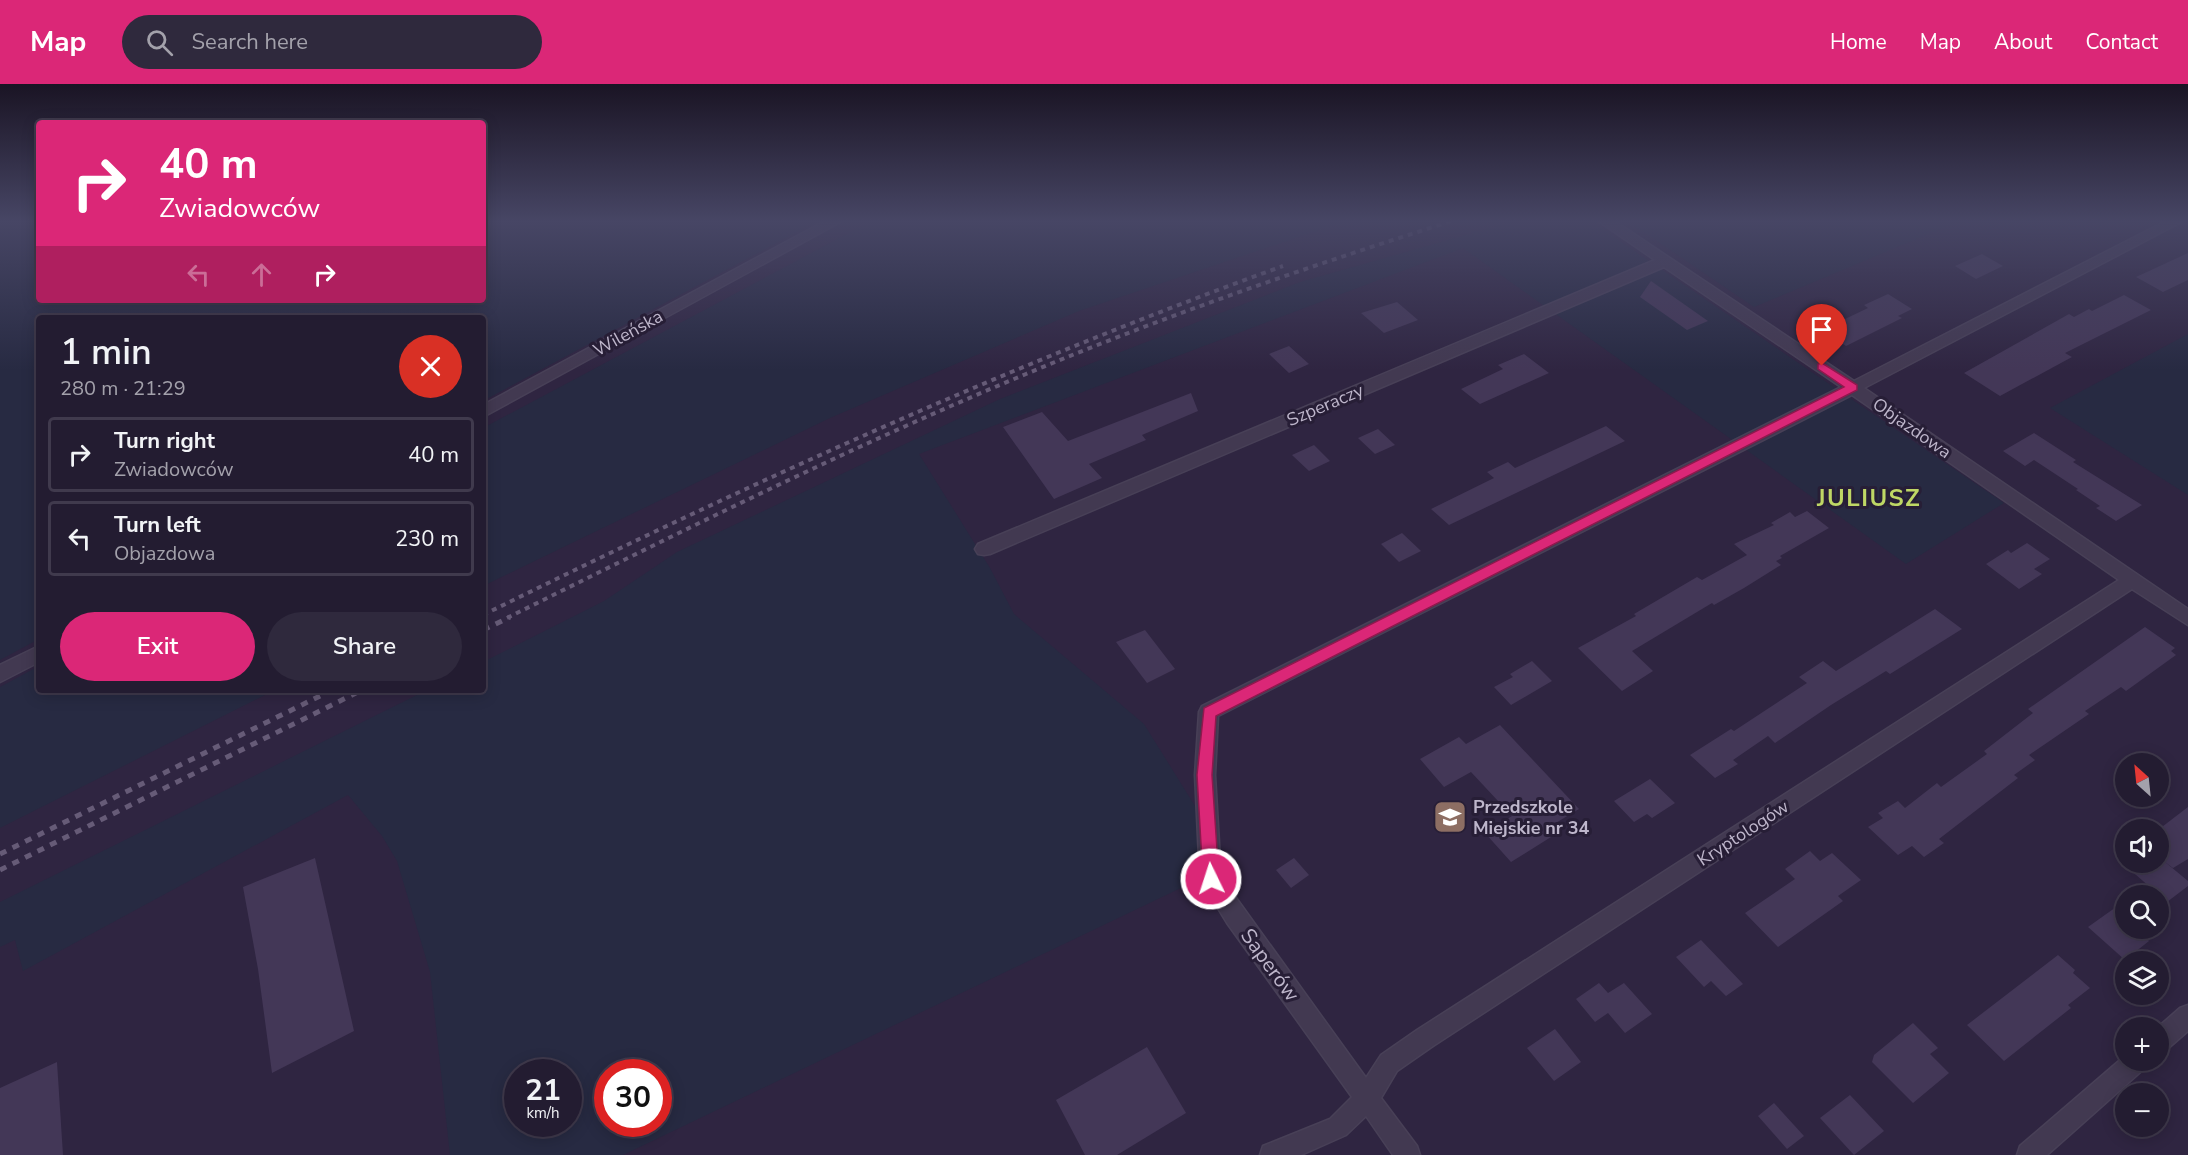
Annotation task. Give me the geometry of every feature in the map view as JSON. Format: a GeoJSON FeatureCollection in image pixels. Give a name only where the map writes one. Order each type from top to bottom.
{"type":"FeatureCollection","features":[{"type":"Feature","properties":{"kind":"street","name":"Wileńska"},"geometry":{"type":"LineString","coordinates":[[486,410],[745,270]]}},
{"type":"Feature","properties":{"kind":"street","name":"Szperaczy"},"geometry":{"type":"LineString","coordinates":[[984,549],[1644,270]]}},
{"type":"Feature","properties":{"kind":"street","name":"Objazdowa"},"geometry":{"type":"LineString","coordinates":[[1678,270],[2188,618]]}},
{"type":"Feature","properties":{"kind":"street"},"geometry":{"type":"LineString","coordinates":[[1853,388],[2081,270]]}},
{"type":"Feature","properties":{"kind":"street","name":"Saperów"},"geometry":{"type":"LineString","coordinates":[[1408,1155],[1235,916],[1211,879],[1205,775],[1209,712],[1853,388]]}},
{"type":"Feature","properties":{"kind":"street","name":"Kryptologów"},"geometry":{"type":"LineString","coordinates":[[1272,1155],[1338,1127],[1367,1098],[1389,1063],[1425,1038],[2132,580]]}},
{"type":"Feature","properties":{"kind":"street"},"geometry":{"type":"LineString","coordinates":[[0,674],[36,655]]}},
{"type":"Feature","properties":{"kind":"street"},"geometry":{"type":"LineString","coordinates":[[2169,1032],[2188,1016]]}},
{"type":"Feature","properties":{"kind":"street"},"geometry":{"type":"LineString","coordinates":[[2029,1155],[2124,1071]]}},
{"type":"Feature","properties":{"kind":"shaded area"},"geometry":{"type":"Polygon","coordinates":[[[0,270],[36,270],[36,303],[486,303],[486,270],[726,270],[486,399],[486,315],[36,315],[36,641],[0,660],[0,270]]]}},
{"type":"Feature","properties":{"kind":"shaded area"},"geometry":{"type":"Polygon","coordinates":[[[779,270],[1201,270],[1079,311],[830,418],[486,585],[486,426],[779,270]]]}},
{"type":"Feature","properties":{"kind":"shaded area"},"geometry":{"type":"Polygon","coordinates":[[[1342,270],[1405,270],[919,454],[990,568],[1014,614],[1144,724],[1231,864],[672,1132],[672,1059],[594,1059],[594,1137],[661,1137],[623,1155],[450,1155],[430,972],[397,861],[382,836],[348,795],[23,971],[15,940],[0,947],[0,902],[421,693],[486,693],[486,660],[604,601],[677,552],[1000,399],[1300,282],[1342,270]]]}},
{"type":"Feature","properties":{"kind":"shaded area"},"geometry":{"type":"Polygon","coordinates":[[[1494,270],[1662,270],[2004,503],[1906,564],[1494,270]]]}},
{"type":"Feature","properties":{"kind":"shaded area"},"geometry":{"type":"Polygon","coordinates":[[[1700,270],[1843,270],[1754,307],[1700,270]]]}},
{"type":"Feature","properties":{"kind":"shaded area"},"geometry":{"type":"Polygon","coordinates":[[[2188,334],[2188,495],[2050,408],[2188,334]]]}},
{"type":"Feature","properties":{"kind":"shaded area"},"geometry":{"type":"Polygon","coordinates":[[[36,668],[36,693],[269,693],[0,828],[0,687],[36,668]]]}},
{"type":"Feature","properties":{"kind":"building"},"geometry":{"type":"Polygon","coordinates":[[[1961,270],[1995,270],[1976,279],[1961,270]]]}},
{"type":"Feature","properties":{"kind":"building"},"geometry":{"type":"Polygon","coordinates":[[[2151,270],[2188,270],[2188,280],[2163,292],[2136,277],[2151,270]]]}},
{"type":"Feature","properties":{"kind":"building"},"geometry":{"type":"Polygon","coordinates":[[[1651,281],[1708,321],[1687,330],[1640,297],[1651,281]]]}},
{"type":"Feature","properties":{"kind":"building"},"geometry":{"type":"Polygon","coordinates":[[[1888,294],[1912,309],[1898,316],[1902,318],[1846,346],[1822,330],[1868,308],[1864,305],[1888,294]]]}},
{"type":"Feature","properties":{"kind":"building"},"geometry":{"type":"Polygon","coordinates":[[[2124,295],[2151,310],[2065,353],[2072,357],[2000,396],[1964,373],[2069,314],[2074,317],[2089,309],[2092,311],[2124,295]]]}},
{"type":"Feature","properties":{"kind":"building"},"geometry":{"type":"Polygon","coordinates":[[[1397,302],[1418,320],[1384,333],[1361,313],[1397,302]]]}},
{"type":"Feature","properties":{"kind":"building"},"geometry":{"type":"Polygon","coordinates":[[[1289,346],[1309,364],[1289,373],[1269,354],[1289,346]]]}},
{"type":"Feature","properties":{"kind":"building"},"geometry":{"type":"Polygon","coordinates":[[[1524,354],[1549,373],[1480,404],[1461,389],[1503,369],[1498,365],[1524,354]]]}},
{"type":"Feature","properties":{"kind":"building"},"geometry":{"type":"Polygon","coordinates":[[[1191,393],[1198,411],[1142,435],[1146,440],[1089,464],[1102,478],[1054,499],[1003,427],[1042,412],[1068,441],[1191,393]]]}},
{"type":"Feature","properties":{"kind":"building"},"geometry":{"type":"Polygon","coordinates":[[[1606,426],[1625,441],[1449,525],[1431,509],[1494,478],[1487,472],[1508,462],[1515,468],[1606,426]]]}},
{"type":"Feature","properties":{"kind":"building"},"geometry":{"type":"Polygon","coordinates":[[[1378,429],[1395,445],[1375,454],[1358,438],[1378,429]]]}},
{"type":"Feature","properties":{"kind":"building"},"geometry":{"type":"Polygon","coordinates":[[[2034,433],[2076,460],[2073,462],[2142,505],[2116,521],[2096,508],[2100,506],[2076,490],[2078,489],[2034,460],[2025,466],[2003,451],[2034,433]]]}},
{"type":"Feature","properties":{"kind":"building"},"geometry":{"type":"Polygon","coordinates":[[[1314,445],[1330,461],[1309,471],[1292,455],[1314,445]]]}},
{"type":"Feature","properties":{"kind":"building"},"geometry":{"type":"Polygon","coordinates":[[[1807,511],[1829,528],[1780,556],[1782,558],[1776,561],[1781,565],[1632,651],[1653,671],[1622,691],[1578,648],[1636,616],[1634,614],[1697,577],[1702,580],[1747,555],[1734,544],[1774,525],[1771,523],[1790,512],[1795,517],[1807,511]]]}},
{"type":"Feature","properties":{"kind":"building"},"geometry":{"type":"Polygon","coordinates":[[[1402,533],[1421,551],[1399,562],[1381,544],[1402,533]]]}},
{"type":"Feature","properties":{"kind":"building"},"geometry":{"type":"Polygon","coordinates":[[[2027,543],[2050,559],[2034,569],[2042,574],[2019,589],[1986,564],[2008,550],[2011,553],[2027,543]]]}},
{"type":"Feature","properties":{"kind":"building"},"geometry":{"type":"Polygon","coordinates":[[[1935,609],[1962,629],[1890,674],[1886,671],[1775,743],[1768,736],[1733,760],[1738,764],[1715,778],[1690,755],[1731,729],[1734,731],[1807,683],[1799,677],[1823,661],[1836,671],[1935,609]]]}},
{"type":"Feature","properties":{"kind":"building"},"geometry":{"type":"Polygon","coordinates":[[[2145,627],[2175,648],[2171,651],[2176,655],[2126,691],[2121,687],[2085,711],[2089,714],[2029,755],[2035,760],[2014,775],[2018,778],[1939,839],[1944,843],[1924,857],[1912,846],[1898,855],[1868,827],[1883,818],[1878,813],[1898,801],[1905,808],[1937,783],[1941,787],[1987,754],[1984,751],[2033,713],[2028,709],[2145,627]]]}},
{"type":"Feature","properties":{"kind":"building"},"geometry":{"type":"Polygon","coordinates":[[[1145,630],[1175,669],[1147,683],[1116,642],[1145,630]]]}},
{"type":"Feature","properties":{"kind":"building"},"geometry":{"type":"Polygon","coordinates":[[[1532,661],[1552,681],[1511,705],[1494,687],[1513,677],[1510,674],[1532,661]]]}},
{"type":"Feature","properties":{"kind":"building"},"geometry":{"type":"Polygon","coordinates":[[[1500,725],[1579,809],[1544,830],[1551,837],[1511,862],[1485,833],[1512,816],[1471,772],[1444,787],[1420,759],[1459,737],[1466,744],[1500,725]]]}},
{"type":"Feature","properties":{"kind":"building"},"geometry":{"type":"Polygon","coordinates":[[[1650,779],[1675,803],[1652,818],[1647,814],[1634,822],[1614,801],[1650,779]]]}},
{"type":"Feature","properties":{"kind":"building"},"geometry":{"type":"Polygon","coordinates":[[[2188,807],[2188,859],[2173,868],[2169,865],[2169,822],[2188,807]]]}},
{"type":"Feature","properties":{"kind":"building"},"geometry":{"type":"Polygon","coordinates":[[[1810,851],[1820,861],[1832,853],[1861,880],[1838,896],[1843,901],[1778,947],[1745,913],[1795,879],[1785,869],[1810,851]]]}},
{"type":"Feature","properties":{"kind":"building"},"geometry":{"type":"Polygon","coordinates":[[[315,858],[354,1031],[272,1073],[258,969],[243,887],[315,858]]]}},
{"type":"Feature","properties":{"kind":"building"},"geometry":{"type":"Polygon","coordinates":[[[1294,858],[1309,875],[1291,888],[1276,870],[1294,858]]]}},
{"type":"Feature","properties":{"kind":"building"},"geometry":{"type":"Polygon","coordinates":[[[2169,865],[2188,881],[2188,886],[2169,900],[2169,885],[2148,885],[2135,874],[2169,873],[2169,865]]]}},
{"type":"Feature","properties":{"kind":"building"},"geometry":{"type":"Polygon","coordinates":[[[2115,908],[2115,939],[2147,939],[2149,941],[2136,951],[2115,951],[2088,927],[2115,908]]]}},
{"type":"Feature","properties":{"kind":"building"},"geometry":{"type":"Polygon","coordinates":[[[1701,940],[1743,984],[1726,996],[1711,981],[1704,987],[1676,957],[1701,940]]]}},
{"type":"Feature","properties":{"kind":"building"},"geometry":{"type":"Polygon","coordinates":[[[2058,955],[2090,988],[2068,1005],[2071,1008],[2004,1061],[1967,1025],[2058,955]]]}},
{"type":"Feature","properties":{"kind":"building"},"geometry":{"type":"Polygon","coordinates":[[[1599,983],[1608,993],[1624,983],[1652,1014],[1625,1033],[1608,1013],[1595,1022],[1576,999],[1599,983]]]}},
{"type":"Feature","properties":{"kind":"building"},"geometry":{"type":"Polygon","coordinates":[[[1913,1023],[1938,1048],[1930,1054],[1949,1073],[1913,1103],[1872,1062],[1874,1055],[1913,1023]]]}},
{"type":"Feature","properties":{"kind":"building"},"geometry":{"type":"Polygon","coordinates":[[[1555,1029],[1581,1062],[1554,1081],[1527,1048],[1555,1029]]]}},
{"type":"Feature","properties":{"kind":"building"},"geometry":{"type":"Polygon","coordinates":[[[1147,1047],[1186,1113],[1117,1155],[1085,1155],[1056,1100],[1147,1047]]]}},
{"type":"Feature","properties":{"kind":"building"},"geometry":{"type":"Polygon","coordinates":[[[57,1062],[63,1155],[0,1155],[0,1088],[57,1062]]]}},
{"type":"Feature","properties":{"kind":"building"},"geometry":{"type":"Polygon","coordinates":[[[1850,1095],[1884,1131],[1854,1155],[1820,1118],[1850,1095]]]}},
{"type":"Feature","properties":{"kind":"building"},"geometry":{"type":"Polygon","coordinates":[[[1774,1103],[1804,1136],[1787,1149],[1758,1116],[1774,1103]]]}},
{"type":"Feature","properties":{"kind":"railway"},"geometry":{"type":"LineString","coordinates":[[486,614],[680,520],[878,429],[1079,344],[1272,270]]}},
{"type":"Feature","properties":{"kind":"railway"},"geometry":{"type":"LineString","coordinates":[[507,618],[830,461],[960,402],[1132,332],[1303,270]]}},
{"type":"Feature","properties":{"kind":"railway"},"geometry":{"type":"LineString","coordinates":[[486,629],[510,617]]}},
{"type":"Feature","properties":{"kind":"railway"},"geometry":{"type":"LineString","coordinates":[[0,854],[326,693]]}},
{"type":"Feature","properties":{"kind":"railway"},"geometry":{"type":"LineString","coordinates":[[0,870],[356,693]]}},
{"type":"Feature","properties":{"kind":"place","name":"Przedszkole Miejskie nr 34"},"geometry":{"type":"Point","coordinates":[1450,817]}},
{"type":"Feature","properties":{"kind":"district","name":"JULIUSZ"},"geometry":{"type":"Point","coordinates":[1869,498]}},
{"type":"Feature","properties":{"kind":"route"},"geometry":{"type":"LineString","coordinates":[[1211,879],[1205,775],[1209,712],[1853,388],[1822,366]]}}]}
